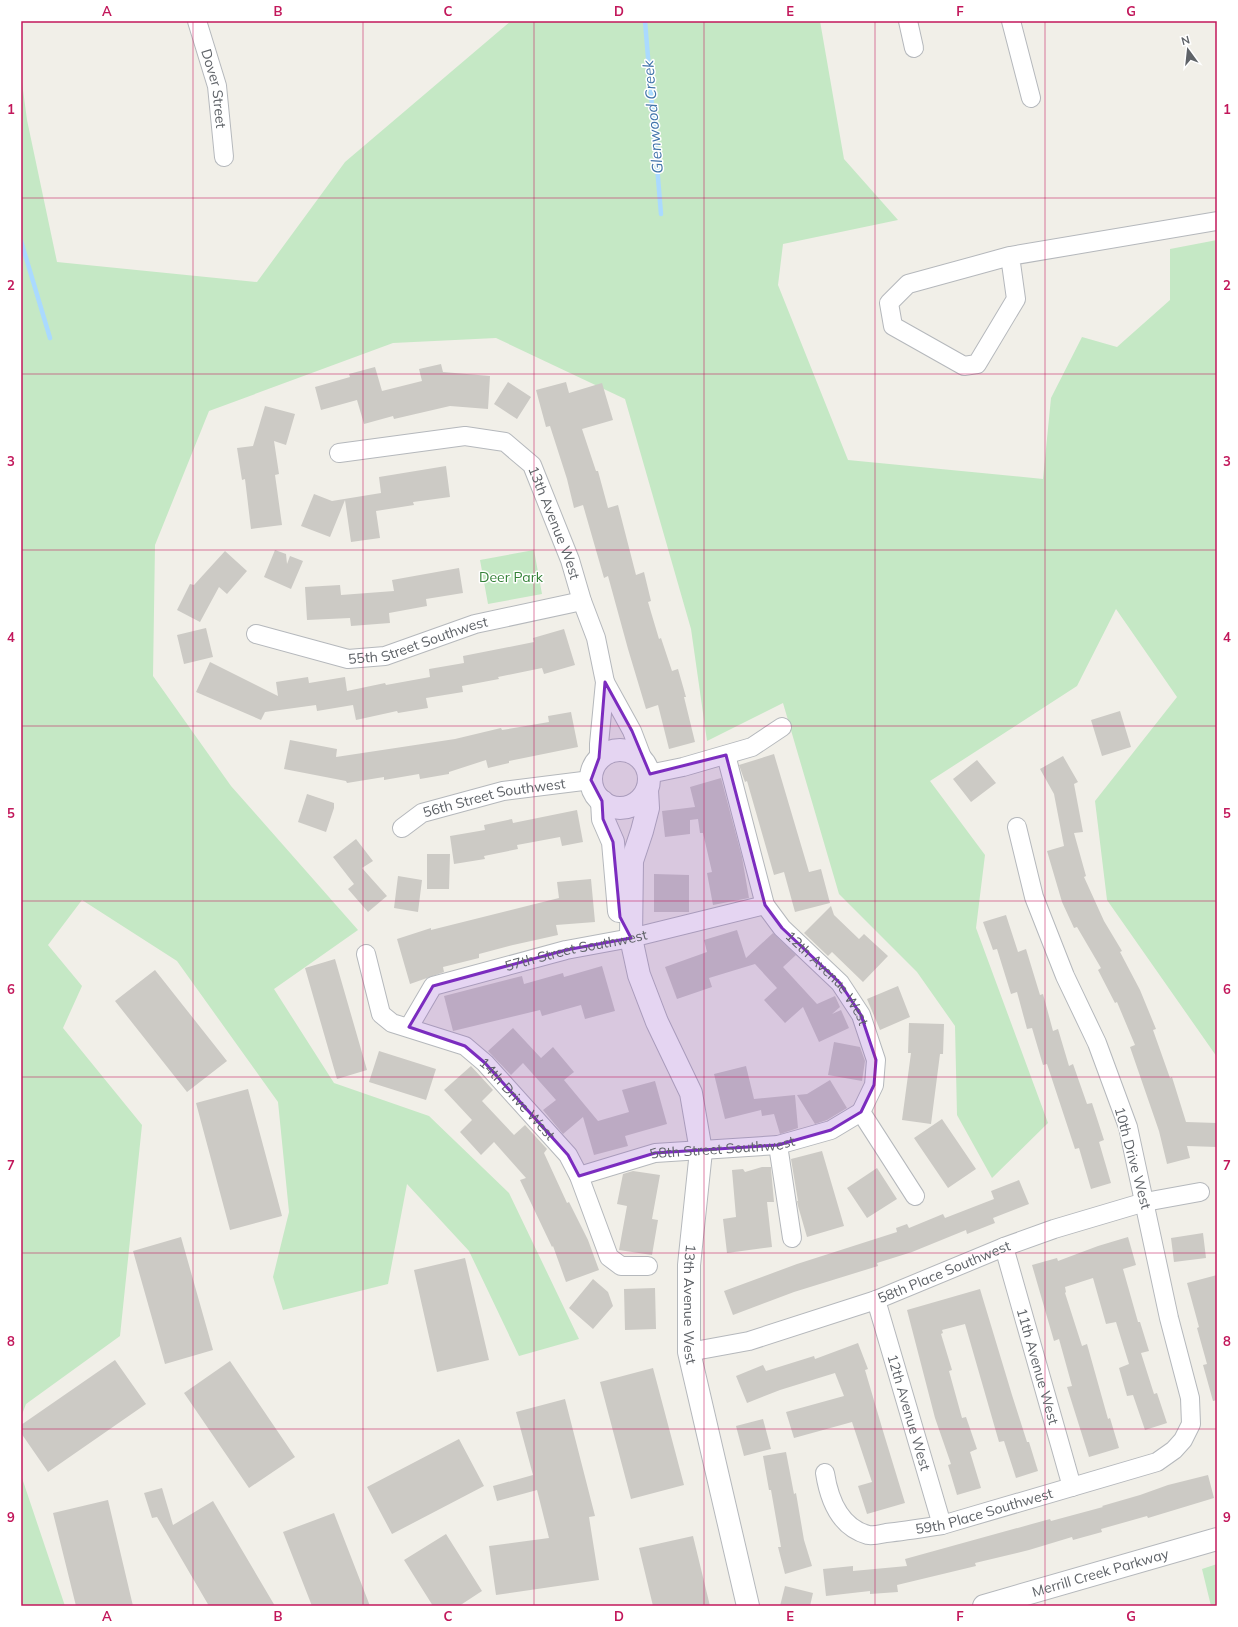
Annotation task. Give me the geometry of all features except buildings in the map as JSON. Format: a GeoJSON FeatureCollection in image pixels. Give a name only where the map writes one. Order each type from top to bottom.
{"type":"FeatureCollection","features":[{"type":"Feature","properties":{"kind":"street","name":"Dover Street"},"geometry":{"type":"LineString","coordinates":[[197,21],[217,86],[224,157]]}},
{"type":"Feature","properties":{"kind":"street"},"geometry":{"type":"LineString","coordinates":[[908,21],[914,48]]}},
{"type":"Feature","properties":{"kind":"street"},"geometry":{"type":"LineString","coordinates":[[1011,21],[1031,98]]}},
{"type":"Feature","properties":{"kind":"street"},"geometry":{"type":"LineString","coordinates":[[1010,256],[1016,299],[977,364],[964,366],[893,326],[889,303],[908,284],[1010,256],[1217,221]]}},
{"type":"Feature","properties":{"kind":"street","name":"13th Avenue West"},"geometry":{"type":"LineString","coordinates":[[339,453],[465,436],[505,442],[532,464],[570,560],[582,601],[596,638],[605,682],[599,744],[600,758]]}},
{"type":"Feature","properties":{"kind":"street","name":"55th Street Southwest"},"geometry":{"type":"LineString","coordinates":[[256,634],[348,658],[384,656],[475,624],[582,601]]}},
{"type":"Feature","properties":{"kind":"street","name":"13th Avenue West"},"geometry":{"type":"LineString","coordinates":[[605,682],[632,731],[647,775],[648,808],[632,861],[631,938],[639,974],[657,1022],[691,1093],[701,1151],[689,1265],[689,1352],[748,1606]]}},
{"type":"Feature","properties":{"kind":"street"},"geometry":{"type":"LineString","coordinates":[[647,775],[684,767],[752,747],[782,727]]}},
{"type":"Feature","properties":{"kind":"street"},"geometry":{"type":"LineString","coordinates":[[624,749],[637,754],[647,775],[640,800],[628,807],[614,807],[602,801],[593,790],[591,780],[592,770],[600,758],[611,751],[624,749]]}},
{"type":"Feature","properties":{"kind":"street","name":"12th Avenue West"},"geometry":{"type":"LineString","coordinates":[[726,755],[766,905],[782,928],[840,983],[861,1015],[876,1060],[874,1085],[861,1112]]}},
{"type":"Feature","properties":{"kind":"street","name":"56th Street Southwest"},"geometry":{"type":"LineString","coordinates":[[402,828],[422,813],[503,791],[591,780]]}},
{"type":"Feature","properties":{"kind":"street","name":"13th Avenue West"},"geometry":{"type":"LineString","coordinates":[[602,801],[603,819],[614,842],[620,917],[631,938]]}},
{"type":"Feature","properties":{"kind":"street","name":"10th Drive West"},"geometry":{"type":"LineString","coordinates":[[1016,827],[1034,897],[1065,976],[1097,1044],[1128,1127],[1169,1318],[1190,1398],[1191,1424],[1183,1440],[1174,1450]]}},
{"type":"Feature","properties":{"kind":"street","name":"57th Street Southwest"},"geometry":{"type":"LineString","coordinates":[[409,1027],[433,986],[566,950],[631,938],[766,905]]}},
{"type":"Feature","properties":{"kind":"street","name":"14th Drive West"},"geometry":{"type":"LineString","coordinates":[[366,954],[381,1014],[392,1023],[409,1027],[465,1046],[485,1063],[568,1155],[579,1176],[609,1257],[621,1266],[648,1266]]}},
{"type":"Feature","properties":{"kind":"street"},"geometry":{"type":"LineString","coordinates":[[861,1112],[915,1196]]}},
{"type":"Feature","properties":{"kind":"street","name":"58th Street Southwest"},"geometry":{"type":"LineString","coordinates":[[579,1176],[655,1153],[778,1145],[831,1130],[861,1112]]}},
{"type":"Feature","properties":{"kind":"street"},"geometry":{"type":"LineString","coordinates":[[778,1145],[792,1238]]}},
{"type":"Feature","properties":{"kind":"street","name":"58th Place Southwest"},"geometry":{"type":"LineString","coordinates":[[689,1352],[749,1341],[876,1300],[1004,1247],[1054,1229],[1145,1202],[1200,1192]]}},
{"type":"Feature","properties":{"kind":"street","name":"11th Avenue West"},"geometry":{"type":"LineString","coordinates":[[1004,1247],[1072,1487]]}},
{"type":"Feature","properties":{"kind":"street","name":"12th Avenue West"},"geometry":{"type":"LineString","coordinates":[[876,1300],[942,1525]]}},
{"type":"Feature","properties":{"kind":"street","name":"59th Place Southwest"},"geometry":{"type":"LineString","coordinates":[[824,1473],[827,1490],[836,1510],[850,1527],[869,1535],[942,1525],[1157,1462],[1174,1450]]}},
{"type":"Feature","properties":{"kind":"street","name":"Merrill Creek Parkway"},"geometry":{"type":"LineString","coordinates":[[984,1606],[1217,1539]]}},
{"type":"Feature","properties":{"kind":"highlighted area"},"geometry":{"type":"Polygon","coordinates":[[[605,682],[632,731],[650,774],[726,755],[765,905],[782,928],[840,983],[861,1015],[876,1060],[874,1085],[861,1112],[831,1130],[778,1145],[655,1153],[579,1176],[568,1155],[485,1063],[465,1046],[409,1027],[433,986],[566,950],[631,938],[620,917],[613,842],[603,819],[602,801],[591,780],[599,758],[605,682]]]}},
{"type":"Feature","properties":{"kind":"green space"},"geometry":{"type":"Polygon","coordinates":[[[511,21],[820,21],[844,159],[898,220],[783,244],[778,285],[848,460],[1043,479],[1051,398],[1082,337],[1117,347],[1170,300],[1170,249],[1217,240],[1217,1057],[1107,900],[1095,801],[1177,697],[1116,609],[1077,686],[930,781],[985,855],[976,928],[1048,1123],[992,1178],[957,1115],[955,1026],[917,972],[839,894],[783,703],[707,741],[691,629],[625,399],[496,338],[393,343],[209,411],[155,545],[153,676],[231,786],[358,930],[274,989],[334,1083],[429,1116],[509,1193],[579,1339],[519,1356],[469,1251],[407,1184],[388,1284],[283,1310],[273,1277],[289,1212],[278,1102],[177,961],[82,900],[48,945],[82,986],[63,1028],[142,1125],[120,1336],[26,1404],[21,1417],[21,75],[27,120],[57,262],[257,282],[345,162],[511,21]]]}},
{"type":"Feature","properties":{"kind":"green space","name":"Deer Park"},"geometry":{"type":"Polygon","coordinates":[[[534,550],[542,594],[488,604],[480,560],[534,550]]]}},
{"type":"Feature","properties":{"kind":"green space"},"geometry":{"type":"Polygon","coordinates":[[[21,1475],[65,1606],[21,1606],[21,1475]]]}},
{"type":"Feature","properties":{"kind":"green space"},"geometry":{"type":"Polygon","coordinates":[[[1217,1564],[1217,1606],[1211,1606],[1202,1569],[1217,1564]]]}},
{"type":"Feature","properties":{"kind":"waterway","name":"Glenwood Creek"},"geometry":{"type":"LineString","coordinates":[[645,21],[661,214]]}},
{"type":"Feature","properties":{"kind":"waterway"},"geometry":{"type":"LineString","coordinates":[[21,241],[50,338]]}}]}
